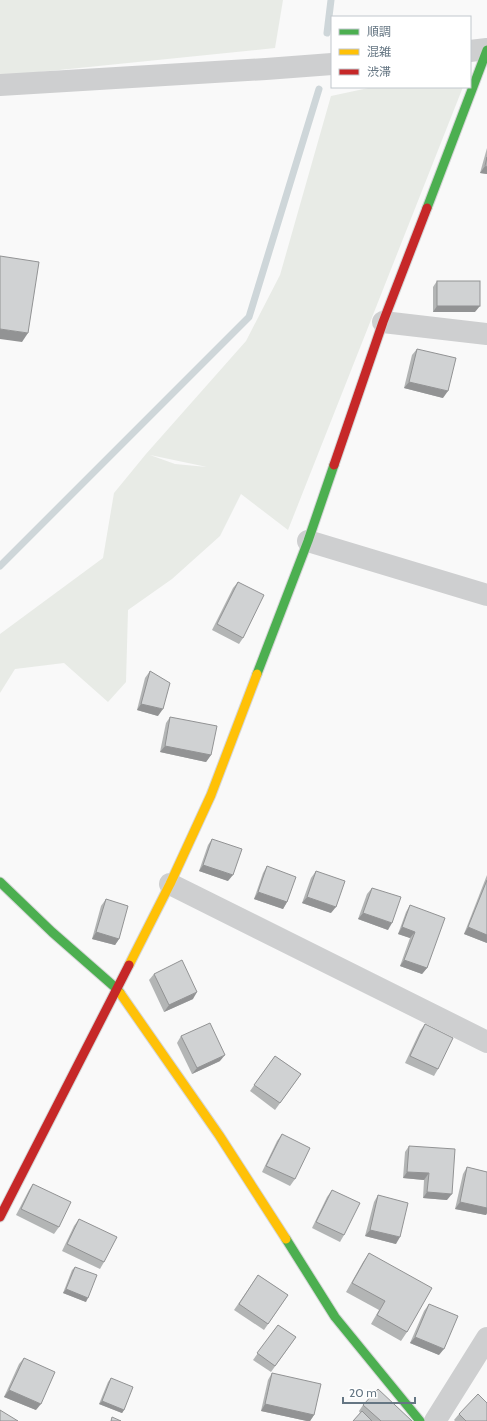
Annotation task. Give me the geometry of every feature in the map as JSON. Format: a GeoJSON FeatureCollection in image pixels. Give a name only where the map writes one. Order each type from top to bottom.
{"type":"FeatureCollection","features":[{"type":"Feature","properties":{"kind":"street"},"geometry":{"type":"LineString","coordinates":[[0,1217],[170,884],[211,795],[308,541],[383,322],[487,49],[471,51]]}},
{"type":"Feature","properties":{"kind":"street"},"geometry":{"type":"LineString","coordinates":[[0,85],[331,64]]}},
{"type":"Feature","properties":{"kind":"street"},"geometry":{"type":"LineString","coordinates":[[383,322],[487,334]]}},
{"type":"Feature","properties":{"kind":"street"},"geometry":{"type":"LineString","coordinates":[[308,541],[487,596]]}},
{"type":"Feature","properties":{"kind":"street"},"geometry":{"type":"LineString","coordinates":[[0,882],[52,932],[117,989],[219,1135],[335,1317],[420,1421]]}},
{"type":"Feature","properties":{"kind":"street"},"geometry":{"type":"LineString","coordinates":[[170,884],[487,1042]]}},
{"type":"Feature","properties":{"kind":"street"},"geometry":{"type":"LineString","coordinates":[[435,1421],[487,1338]]}},
{"type":"Feature","properties":{"kind":"shaded area"},"geometry":{"type":"Polygon","coordinates":[[[0,0],[283,0],[275,48],[0,76],[0,0]]]}},
{"type":"Feature","properties":{"kind":"shaded area"},"geometry":{"type":"Polygon","coordinates":[[[368,88],[463,88],[288,530],[241,494],[220,536],[172,579],[128,610],[126,682],[108,702],[64,663],[15,669],[0,693],[0,634],[103,558],[114,493],[146,454],[246,341],[280,275],[331,96],[368,88]],[[150,455],[175,464],[207,467],[150,455]]]}},
{"type":"Feature","properties":{"kind":"building"},"geometry":{"type":"Polygon","coordinates":[[[0,256],[39,262],[28,333],[0,329],[0,256]]]}},
{"type":"Feature","properties":{"kind":"building"},"geometry":{"type":"Polygon","coordinates":[[[437,281],[480,281],[480,306],[437,306],[437,281]]]}},
{"type":"Feature","properties":{"kind":"building"},"geometry":{"type":"Polygon","coordinates":[[[417,349],[456,358],[448,391],[409,382],[417,349]]]}},
{"type":"Feature","properties":{"kind":"building"},"geometry":{"type":"Polygon","coordinates":[[[238,582],[264,595],[243,638],[217,624],[238,582]]]}},
{"type":"Feature","properties":{"kind":"building"},"geometry":{"type":"Polygon","coordinates":[[[150,671],[170,683],[163,709],[141,704],[150,671]]]}},
{"type":"Feature","properties":{"kind":"building"},"geometry":{"type":"Polygon","coordinates":[[[170,717],[217,726],[211,755],[165,746],[170,717]]]}},
{"type":"Feature","properties":{"kind":"building"},"geometry":{"type":"Polygon","coordinates":[[[212,839],[242,849],[233,875],[203,865],[212,839]]]}},
{"type":"Feature","properties":{"kind":"building"},"geometry":{"type":"Polygon","coordinates":[[[267,866],[296,877],[287,902],[258,892],[267,866]]]}},
{"type":"Feature","properties":{"kind":"building"},"geometry":{"type":"Polygon","coordinates":[[[316,871],[345,881],[336,907],[307,897],[316,871]]]}},
{"type":"Feature","properties":{"kind":"building"},"geometry":{"type":"Polygon","coordinates":[[[487,880],[487,935],[468,927],[487,880]]]}},
{"type":"Feature","properties":{"kind":"building"},"geometry":{"type":"Polygon","coordinates":[[[372,888],[401,897],[392,923],[363,913],[372,888]]]}},
{"type":"Feature","properties":{"kind":"building"},"geometry":{"type":"Polygon","coordinates":[[[106,899],[128,906],[119,939],[96,932],[106,899]]]}},
{"type":"Feature","properties":{"kind":"building"},"geometry":{"type":"Polygon","coordinates":[[[410,905],[445,918],[427,968],[404,960],[415,932],[402,927],[410,905]]]}},
{"type":"Feature","properties":{"kind":"building"},"geometry":{"type":"Polygon","coordinates":[[[182,960],[197,992],[169,1005],[154,974],[182,960]]]}},
{"type":"Feature","properties":{"kind":"building"},"geometry":{"type":"Polygon","coordinates":[[[210,1023],[225,1055],[197,1068],[181,1036],[210,1023]]]}},
{"type":"Feature","properties":{"kind":"building"},"geometry":{"type":"Polygon","coordinates":[[[425,1024],[453,1038],[438,1069],[410,1056],[425,1024]]]}},
{"type":"Feature","properties":{"kind":"building"},"geometry":{"type":"Polygon","coordinates":[[[275,1056],[301,1074],[280,1103],[254,1085],[275,1056]]]}},
{"type":"Feature","properties":{"kind":"building"},"geometry":{"type":"Polygon","coordinates":[[[282,1134],[310,1148],[295,1179],[266,1166],[282,1134]]]}},
{"type":"Feature","properties":{"kind":"building"},"geometry":{"type":"Polygon","coordinates":[[[409,1146],[455,1149],[452,1194],[427,1192],[429,1173],[407,1172],[409,1146]]]}},
{"type":"Feature","properties":{"kind":"building"},"geometry":{"type":"Polygon","coordinates":[[[467,1167],[487,1172],[487,1208],[460,1202],[467,1167]]]}},
{"type":"Feature","properties":{"kind":"building"},"geometry":{"type":"Polygon","coordinates":[[[33,1184],[71,1202],[59,1227],[21,1209],[33,1184]]]}},
{"type":"Feature","properties":{"kind":"building"},"geometry":{"type":"Polygon","coordinates":[[[332,1190],[360,1203],[344,1235],[316,1222],[332,1190]]]}},
{"type":"Feature","properties":{"kind":"building"},"geometry":{"type":"Polygon","coordinates":[[[378,1195],[408,1203],[400,1237],[370,1230],[378,1195]]]}},
{"type":"Feature","properties":{"kind":"building"},"geometry":{"type":"Polygon","coordinates":[[[79,1219],[117,1237],[104,1262],[67,1244],[79,1219]]]}},
{"type":"Feature","properties":{"kind":"building"},"geometry":{"type":"Polygon","coordinates":[[[369,1253],[432,1288],[407,1332],[377,1315],[385,1301],[352,1283],[369,1253]]]}},
{"type":"Feature","properties":{"kind":"building"},"geometry":{"type":"Polygon","coordinates":[[[75,1267],[97,1275],[88,1298],[66,1289],[75,1267]]]}},
{"type":"Feature","properties":{"kind":"building"},"geometry":{"type":"Polygon","coordinates":[[[258,1275],[288,1295],[268,1324],[239,1304],[258,1275]]]}},
{"type":"Feature","properties":{"kind":"building"},"geometry":{"type":"Polygon","coordinates":[[[429,1304],[458,1316],[444,1349],[415,1337],[429,1304]]]}},
{"type":"Feature","properties":{"kind":"building"},"geometry":{"type":"Polygon","coordinates":[[[278,1325],[296,1337],[275,1366],[257,1353],[278,1325]]]}},
{"type":"Feature","properties":{"kind":"building"},"geometry":{"type":"Polygon","coordinates":[[[24,1358],[55,1372],[41,1404],[9,1390],[24,1358]]]}},
{"type":"Feature","properties":{"kind":"building"},"geometry":{"type":"Polygon","coordinates":[[[272,1373],[321,1384],[314,1415],[265,1404],[272,1373]]]}},
{"type":"Feature","properties":{"kind":"building"},"geometry":{"type":"Polygon","coordinates":[[[111,1378],[133,1387],[124,1410],[102,1401],[111,1378]]]}},
{"type":"Feature","properties":{"kind":"building"},"geometry":{"type":"Polygon","coordinates":[[[378,1389],[412,1421],[381,1421],[363,1405],[378,1389]]]}},
{"type":"Feature","properties":{"kind":"building"},"geometry":{"type":"Polygon","coordinates":[[[478,1394],[487,1403],[487,1421],[466,1421],[459,1414],[478,1394]]]}},
{"type":"Feature","properties":{"kind":"building"},"geometry":{"type":"Polygon","coordinates":[[[0,1410],[18,1421],[0,1421],[0,1410]]]}},
{"type":"Feature","properties":{"kind":"building"},"geometry":{"type":"Polygon","coordinates":[[[362,1411],[372,1421],[353,1421],[362,1411]]]}},
{"type":"Feature","properties":{"kind":"building"},"geometry":{"type":"Polygon","coordinates":[[[112,1417],[121,1421],[111,1421],[112,1417]]]}},
{"type":"Feature","properties":{"kind":"waterway"},"geometry":{"type":"LineString","coordinates":[[327,33],[331,0]]}},
{"type":"Feature","properties":{"kind":"waterway"},"geometry":{"type":"LineString","coordinates":[[0,566],[249,317],[319,89]]}},
{"type":"Feature","properties":{"kind":"traffic: fast"},"geometry":{"type":"LineString","coordinates":[[427,208],[487,50]]}},
{"type":"Feature","properties":{"kind":"traffic: fast"},"geometry":{"type":"LineString","coordinates":[[257,674],[308,541],[334,465]]}},
{"type":"Feature","properties":{"kind":"traffic: fast"},"geometry":{"type":"LineString","coordinates":[[0,882],[52,932],[120,993]]}},
{"type":"Feature","properties":{"kind":"traffic: fast"},"geometry":{"type":"LineString","coordinates":[[286,1239],[335,1317],[420,1421]]}},
{"type":"Feature","properties":{"kind":"traffic: slow"},"geometry":{"type":"LineString","coordinates":[[129,965],[170,884],[211,795],[257,674]]}},
{"type":"Feature","properties":{"kind":"traffic: slow"},"geometry":{"type":"LineString","coordinates":[[120,993],[219,1135],[286,1239]]}},
{"type":"Feature","properties":{"kind":"traffic: jam"},"geometry":{"type":"LineString","coordinates":[[334,465],[383,322],[427,208]]}},
{"type":"Feature","properties":{"kind":"traffic: jam"},"geometry":{"type":"LineString","coordinates":[[0,1217],[129,965]]}}]}
